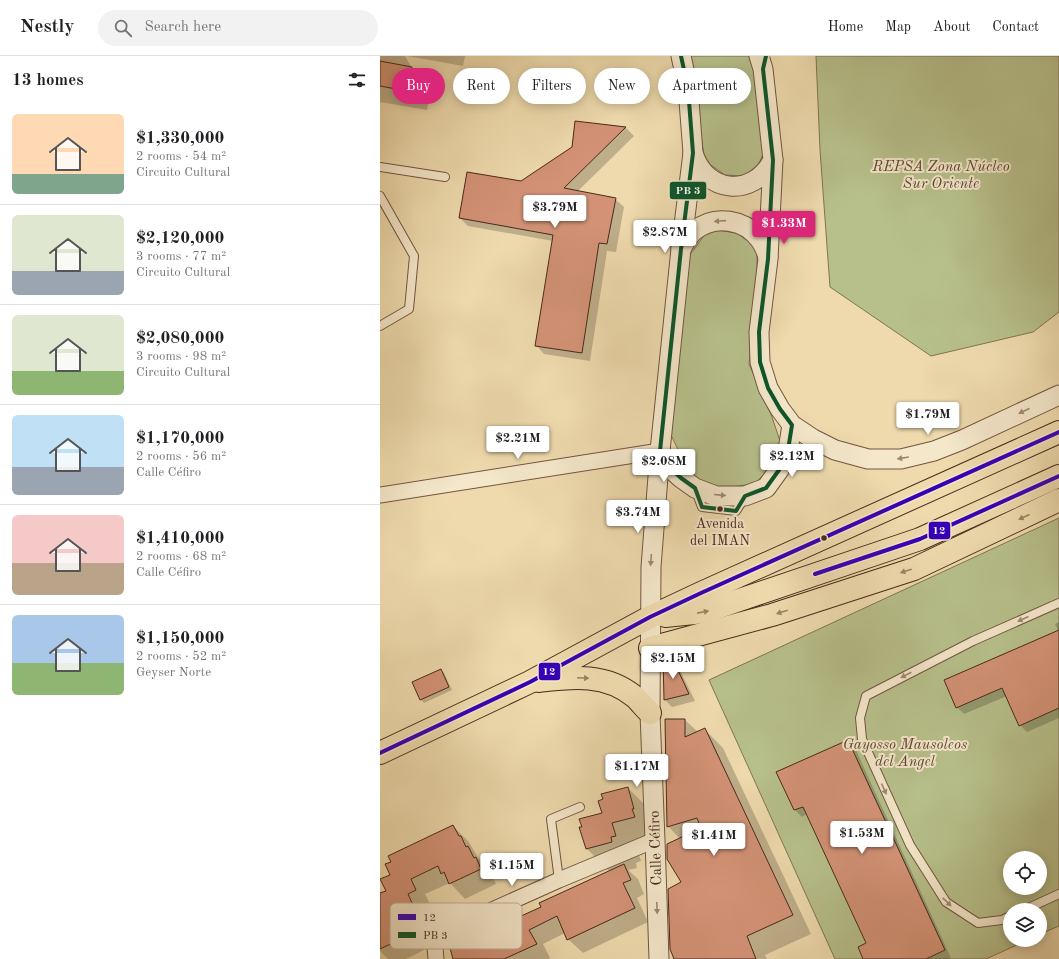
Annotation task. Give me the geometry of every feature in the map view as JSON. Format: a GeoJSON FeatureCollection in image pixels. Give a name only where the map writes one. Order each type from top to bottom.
{"type":"FeatureCollection","features":[{"type":"Feature","properties":{"kind":"main road"},"geometry":{"type":"LineString","coordinates":[[380,753],[530,682],[650,617],[1059,432]]}},
{"type":"Feature","properties":{"kind":"main road"},"geometry":{"type":"LineString","coordinates":[[650,617],[704,612],[920,539],[1059,476]]}},
{"type":"Feature","properties":{"kind":"main road"},"geometry":{"type":"LineString","coordinates":[[650,648],[772,615],[914,569],[1059,500]]}},
{"type":"Feature","properties":{"kind":"main road"},"geometry":{"type":"LineString","coordinates":[[530,682],[567,678],[587,678],[603,681],[620,688],[635,698],[650,713]]}},
{"type":"Feature","properties":{"kind":"street"},"geometry":{"type":"LineString","coordinates":[[681,56],[688,88],[693,153],[701,170],[716,182],[735,186],[745,185],[758,178],[768,168],[773,160]]}},
{"type":"Feature","properties":{"kind":"street"},"geometry":{"type":"LineString","coordinates":[[763,60],[773,160],[768,259],[759,332],[760,362],[768,388],[780,409],[792,425],[813,439],[835,450],[868,459],[901,459],[934,451],[962,440],[1059,395]]}},
{"type":"Feature","properties":{"kind":"street","name":"Calle Céfiro"},"geometry":{"type":"LineString","coordinates":[[659,959],[650,713],[651,567],[660,451],[681,249],[693,153]]}},
{"type":"Feature","properties":{"kind":"street"},"geometry":{"type":"LineString","coordinates":[[681,249],[686,240],[701,226],[720,220],[730,221],[748,228],[755,234],[766,250],[768,259]]}},
{"type":"Feature","properties":{"kind":"street"},"geometry":{"type":"LineString","coordinates":[[380,495],[660,451],[670,468],[695,488],[716,496],[745,496],[766,488],[779,470],[788,450],[792,425]]}},
{"type":"Feature","properties":{"kind":"street"},"geometry":{"type":"LineString","coordinates":[[508,903],[655,840]]}},
{"type":"Feature","properties":{"kind":"street"},"geometry":{"type":"LineString","coordinates":[[435,949],[436,959]]}},
{"type":"Feature","properties":{"kind":"lane"},"geometry":{"type":"LineString","coordinates":[[380,167],[445,177]]}},
{"type":"Feature","properties":{"kind":"lane"},"geometry":{"type":"LineString","coordinates":[[380,196],[414,256],[409,309],[380,326]]}},
{"type":"Feature","properties":{"kind":"lane"},"geometry":{"type":"LineString","coordinates":[[1003,920],[978,923],[946,902],[910,845],[862,739],[860,718],[866,696],[974,641],[1059,603]]}},
{"type":"Feature","properties":{"kind":"lane"},"geometry":{"type":"LineString","coordinates":[[559,880],[551,819],[580,807]]}},
{"type":"Feature","properties":{"kind":"lane"},"geometry":{"type":"LineString","coordinates":[[1039,903],[1059,894]]}},
{"type":"Feature","properties":{"kind":"green space"},"geometry":{"type":"Polygon","coordinates":[[[688,56],[750,56],[753,63],[764,152],[757,168],[742,176],[725,175],[705,161],[696,104],[751,104],[751,68],[690,68],[688,56]]]}},
{"type":"Feature","properties":{"kind":"green space","name":"REPSA Zona Núcleo Sur Oriente"},"geometry":{"type":"Polygon","coordinates":[[[816,56],[1059,56],[1059,312],[1033,332],[931,356],[830,287],[820,150],[816,56]]]}},
{"type":"Feature","properties":{"kind":"green space"},"geometry":{"type":"Polygon","coordinates":[[[709,229],[737,233],[757,246],[757,292],[749,364],[772,417],[782,447],[770,469],[754,484],[723,488],[704,485],[689,472],[670,433],[689,256],[709,229]]]}},
{"type":"Feature","properties":{"kind":"green space","name":"Gayosso Mausoleos del Angel"},"geometry":{"type":"Polygon","coordinates":[[[1059,518],[1059,926],[1047,931],[1047,903],[1003,903],[1003,947],[1013,947],[986,959],[835,959],[709,680],[1059,518]]]}},
{"type":"Feature","properties":{"kind":"building"},"geometry":{"type":"Polygon","coordinates":[[[380,61],[412,67],[392,68],[392,88],[380,86],[380,61]]]}},
{"type":"Feature","properties":{"kind":"building"},"geometry":{"type":"Polygon","coordinates":[[[575,121],[626,127],[564,188],[616,198],[607,244],[599,243],[582,353],[535,346],[553,235],[459,218],[467,172],[521,181],[572,147],[575,121]]]}},
{"type":"Feature","properties":{"kind":"building"},"geometry":{"type":"Polygon","coordinates":[[[1059,630],[1059,708],[1019,726],[1002,688],[956,708],[944,680],[1059,630]]]}},
{"type":"Feature","properties":{"kind":"building"},"geometry":{"type":"Polygon","coordinates":[[[671,655],[689,694],[664,700],[663,657],[671,655]]]}},
{"type":"Feature","properties":{"kind":"building"},"geometry":{"type":"Polygon","coordinates":[[[441,669],[449,687],[420,700],[412,682],[441,669]]]}},
{"type":"Feature","properties":{"kind":"building"},"geometry":{"type":"Polygon","coordinates":[[[665,719],[685,719],[685,737],[705,728],[793,915],[747,936],[756,959],[674,959],[670,949],[668,889],[681,882],[667,859],[667,844],[701,828],[697,818],[667,827],[665,719]]]}},
{"type":"Feature","properties":{"kind":"building"},"geometry":{"type":"Polygon","coordinates":[[[848,740],[945,950],[926,959],[863,959],[858,947],[866,943],[803,807],[794,810],[776,772],[848,740]]]}},
{"type":"Feature","properties":{"kind":"building"},"geometry":{"type":"Polygon","coordinates":[[[628,787],[635,817],[612,823],[616,836],[611,837],[612,842],[586,849],[579,827],[582,827],[579,819],[602,813],[598,801],[603,799],[601,794],[628,787]]]}},
{"type":"Feature","properties":{"kind":"building"},"geometry":{"type":"Polygon","coordinates":[[[453,825],[459,836],[461,836],[466,847],[468,846],[474,858],[476,857],[481,869],[449,884],[444,872],[441,874],[438,866],[411,879],[416,890],[408,894],[412,903],[390,903],[390,944],[380,949],[380,893],[386,891],[380,879],[390,875],[385,864],[391,862],[388,856],[453,825]]]}},
{"type":"Feature","properties":{"kind":"building"},"geometry":{"type":"Polygon","coordinates":[[[624,864],[631,880],[623,883],[635,908],[567,940],[557,916],[529,930],[537,944],[504,959],[453,959],[450,949],[522,949],[522,916],[541,907],[539,903],[624,864]]]}},
{"type":"Feature","properties":{"kind":"transit line"},"geometry":{"type":"LineString","coordinates":[[681,56],[688,88],[693,153],[681,249],[660,451],[670,468],[695,488],[702,507],[736,511],[745,496],[766,488],[779,470],[788,450],[792,425],[780,409],[768,388],[760,362],[759,332],[768,259],[773,160],[763,69],[766,56]]}},
{"type":"Feature","properties":{"kind":"transit line","name":"12"},"geometry":{"type":"LineString","coordinates":[[380,753],[530,682],[650,617],[1059,432]]}},
{"type":"Feature","properties":{"kind":"transit line","name":"12"},"geometry":{"type":"LineString","coordinates":[[815,574],[920,539],[1059,476]]}},
{"type":"Feature","properties":{"kind":"place","name":"Avenida del IMAN"},"geometry":{"type":"Point","coordinates":[720,509]}}]}
